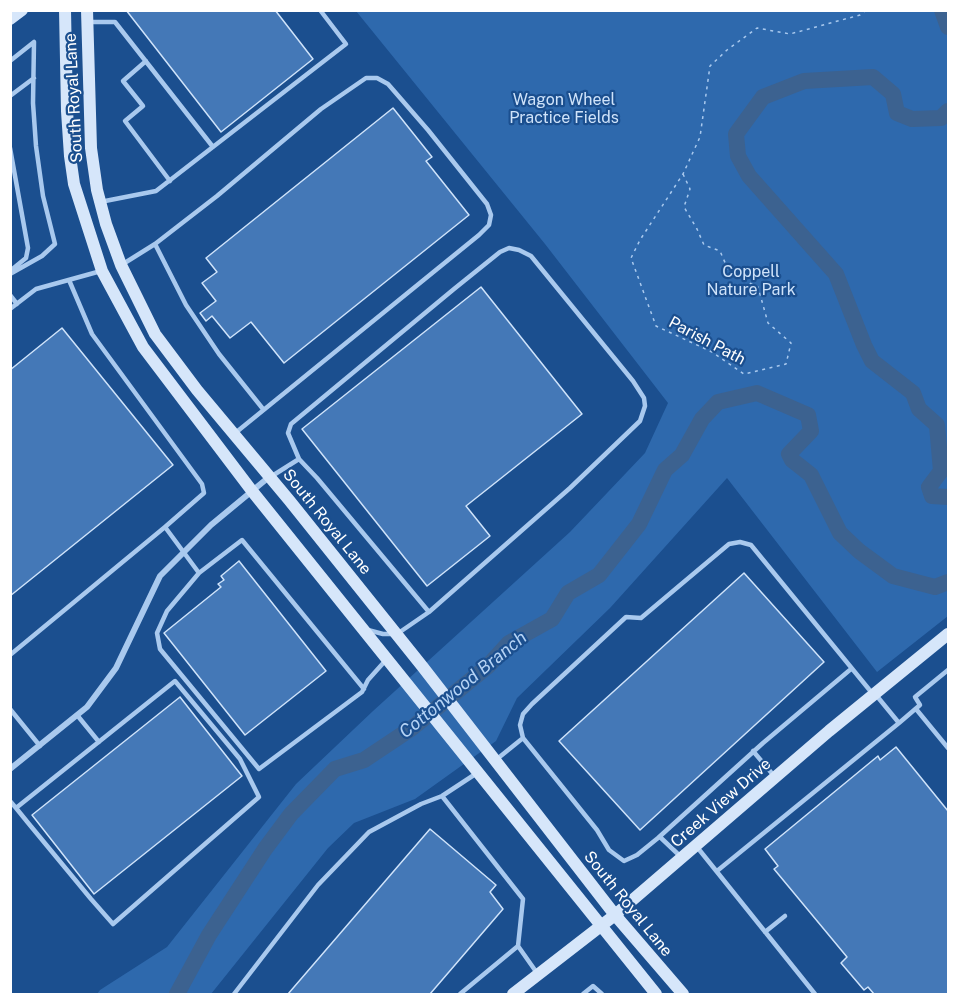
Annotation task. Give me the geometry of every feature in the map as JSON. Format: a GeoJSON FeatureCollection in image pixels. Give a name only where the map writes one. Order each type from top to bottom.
{"type":"FeatureCollection","features":[{"type":"Feature","properties":{"kind":"main road"},"geometry":{"type":"LineString","coordinates":[[10,20],[22,10]]}},
{"type":"Feature","properties":{"kind":"main road","name":"South Royal Lane"},"geometry":{"type":"LineString","coordinates":[[65,10],[70,156],[74,183],[102,271],[143,347],[252,490],[656,994]]}},
{"type":"Feature","properties":{"kind":"main road","name":"South Royal Lane"},"geometry":{"type":"LineString","coordinates":[[87,16],[92,148],[100,202],[121,265],[155,334],[197,390],[397,634],[615,915],[682,994]]}},
{"type":"Feature","properties":{"kind":"main road"},"geometry":{"type":"LineString","coordinates":[[102,271],[121,265]]}},
{"type":"Feature","properties":{"kind":"main road","name":"Creek View Drive"},"geometry":{"type":"LineString","coordinates":[[513,994],[615,915],[775,777],[948,634]]}},
{"type":"Feature","properties":{"kind":"main road"},"geometry":{"type":"LineString","coordinates":[[477,773],[489,772],[501,776],[519,792]]}},
{"type":"Feature","properties":{"kind":"street"},"geometry":{"type":"LineString","coordinates":[[10,769],[87,707],[116,668],[160,576],[184,551],[269,477]]}},
{"type":"Feature","properties":{"kind":"lane"},"geometry":{"type":"LineString","coordinates":[[100,202],[156,191],[346,44],[320,10]]}},
{"type":"Feature","properties":{"kind":"lane"},"geometry":{"type":"LineString","coordinates":[[87,16],[115,22],[213,147]]}},
{"type":"Feature","properties":{"kind":"lane"},"geometry":{"type":"LineString","coordinates":[[10,61],[34,42],[36,146],[43,196],[55,244],[42,256],[10,273]]}},
{"type":"Feature","properties":{"kind":"lane"},"geometry":{"type":"LineString","coordinates":[[146,61],[123,81],[143,106],[125,121],[170,181]]}},
{"type":"Feature","properties":{"kind":"lane"},"geometry":{"type":"LineString","coordinates":[[10,96],[34,78]]}},
{"type":"Feature","properties":{"kind":"lane"},"geometry":{"type":"LineString","coordinates":[[121,265],[155,244],[217,196],[321,109],[366,78],[377,78],[388,84],[487,204],[491,215],[489,225],[479,235],[234,434]]}},
{"type":"Feature","properties":{"kind":"lane"},"geometry":{"type":"LineString","coordinates":[[10,148],[28,248],[26,258],[10,273]]}},
{"type":"Feature","properties":{"kind":"lane"},"geometry":{"type":"LineString","coordinates":[[155,244],[186,305],[219,354],[263,409]]}},
{"type":"Feature","properties":{"kind":"lane"},"geometry":{"type":"LineString","coordinates":[[362,628],[382,634],[397,634],[429,612],[570,488],[640,421],[645,406],[644,398],[633,381],[531,256],[519,250],[509,248],[500,252],[315,402],[291,424],[288,433],[299,459],[429,612]]}},
{"type":"Feature","properties":{"kind":"lane"},"geometry":{"type":"LineString","coordinates":[[10,309],[36,289],[102,271]]}},
{"type":"Feature","properties":{"kind":"lane"},"geometry":{"type":"LineString","coordinates":[[10,655],[204,493],[202,484],[92,334],[69,280]]}},
{"type":"Feature","properties":{"kind":"lane"},"geometry":{"type":"LineString","coordinates":[[10,295],[17,303]]}},
{"type":"Feature","properties":{"kind":"lane"},"geometry":{"type":"LineString","coordinates":[[269,477],[299,459]]}},
{"type":"Feature","properties":{"kind":"lane"},"geometry":{"type":"LineString","coordinates":[[165,527],[199,573]]}},
{"type":"Feature","properties":{"kind":"lane"},"geometry":{"type":"LineString","coordinates":[[364,689],[242,540],[199,573],[167,611],[157,633],[160,649],[259,769],[362,692],[364,689],[368,680],[387,659]]}},
{"type":"Feature","properties":{"kind":"lane"},"geometry":{"type":"LineString","coordinates":[[851,669],[753,751],[660,837],[637,855],[624,861],[609,850],[597,830],[523,738],[520,726],[523,714],[532,704],[626,617],[641,618],[729,544],[740,542],[751,545],[851,669],[899,723]]}},
{"type":"Feature","properties":{"kind":"lane"},"geometry":{"type":"LineString","coordinates":[[717,871],[920,705],[915,697],[948,670]]}},
{"type":"Feature","properties":{"kind":"lane"},"geometry":{"type":"LineString","coordinates":[[10,801],[113,924],[260,797],[240,759],[175,681],[16,808]]}},
{"type":"Feature","properties":{"kind":"lane"},"geometry":{"type":"LineString","coordinates":[[10,709],[40,746]]}},
{"type":"Feature","properties":{"kind":"lane"},"geometry":{"type":"LineString","coordinates":[[915,709],[948,748]]}},
{"type":"Feature","properties":{"kind":"lane"},"geometry":{"type":"LineString","coordinates":[[77,715],[99,742]]}},
{"type":"Feature","properties":{"kind":"lane"},"geometry":{"type":"LineString","coordinates":[[495,761],[523,738]]}},
{"type":"Feature","properties":{"kind":"lane"},"geometry":{"type":"LineString","coordinates":[[753,751],[775,777]]}},
{"type":"Feature","properties":{"kind":"lane"},"geometry":{"type":"LineString","coordinates":[[234,994],[318,885],[369,832],[421,804],[442,796],[477,773]]}},
{"type":"Feature","properties":{"kind":"lane"},"geometry":{"type":"LineString","coordinates":[[442,796],[523,899],[518,946],[538,976]]}},
{"type":"Feature","properties":{"kind":"lane"},"geometry":{"type":"LineString","coordinates":[[660,837],[682,858]]}},
{"type":"Feature","properties":{"kind":"lane"},"geometry":{"type":"LineString","coordinates":[[697,846],[815,994]]}},
{"type":"Feature","properties":{"kind":"lane"},"geometry":{"type":"LineString","coordinates":[[765,932],[785,916]]}},
{"type":"Feature","properties":{"kind":"lane"},"geometry":{"type":"LineString","coordinates":[[460,994],[518,946]]}},
{"type":"Feature","properties":{"kind":"lane"},"geometry":{"type":"LineString","coordinates":[[583,994],[593,987],[602,994]]}},
{"type":"Feature","properties":{"kind":"path","name":"Parish Path"},"geometry":{"type":"LineString","coordinates":[[683,174],[690,189],[684,207],[704,245],[720,251],[730,274],[758,287],[768,323],[791,343],[786,364],[744,374],[712,352],[656,326],[631,258],[640,240],[683,174],[700,137],[710,66],[757,28],[790,34],[860,15],[866,10]]}},
{"type":"Feature","properties":{"kind":"green space"},"geometry":{"type":"Polygon","coordinates":[[[356,11],[948,11],[948,616],[877,672],[727,478],[610,608],[517,698],[496,741],[415,799],[354,823],[328,848],[211,994],[97,994],[167,947],[296,784],[570,532],[645,453],[668,403],[545,244],[356,11]]]}},
{"type":"Feature","properties":{"kind":"building"},"geometry":{"type":"Polygon","coordinates":[[[126,10],[275,10],[313,59],[221,132],[126,10]]]}},
{"type":"Feature","properties":{"kind":"building"},"geometry":{"type":"Polygon","coordinates":[[[393,108],[432,157],[426,161],[469,215],[284,363],[251,322],[230,338],[212,316],[206,321],[200,313],[216,301],[202,283],[217,272],[206,258],[393,108]]]}},
{"type":"Feature","properties":{"kind":"building"},"geometry":{"type":"Polygon","coordinates":[[[481,287],[582,414],[466,506],[490,536],[427,586],[302,429],[481,287]]]}},
{"type":"Feature","properties":{"kind":"building"},"geometry":{"type":"Polygon","coordinates":[[[62,328],[173,465],[10,596],[10,370],[62,328]]]}},
{"type":"Feature","properties":{"kind":"building"},"geometry":{"type":"Polygon","coordinates":[[[239,561],[326,671],[245,735],[164,633],[221,587],[218,584],[224,580],[221,576],[239,561]]]}},
{"type":"Feature","properties":{"kind":"building"},"geometry":{"type":"Polygon","coordinates":[[[744,573],[824,662],[640,830],[559,741],[744,573]]]}},
{"type":"Feature","properties":{"kind":"building"},"geometry":{"type":"Polygon","coordinates":[[[180,697],[242,776],[94,894],[32,815],[180,697]]]}},
{"type":"Feature","properties":{"kind":"building"},"geometry":{"type":"Polygon","coordinates":[[[896,747],[948,811],[948,994],[874,994],[868,987],[864,990],[841,963],[847,957],[774,869],[778,866],[765,849],[878,756],[880,760],[896,747]]]}},
{"type":"Feature","properties":{"kind":"building"},"geometry":{"type":"Polygon","coordinates":[[[430,829],[496,885],[490,892],[503,909],[430,994],[288,994],[430,829]]]}},
{"type":"Feature","properties":{"kind":"waterway","name":"Cottonwood Branch"},"geometry":{"type":"LineString","coordinates":[[942,10],[948,27]]}},
{"type":"Feature","properties":{"kind":"waterway","name":"Cottonwood Branch"},"geometry":{"type":"LineString","coordinates":[[948,111],[941,118],[912,119],[897,113],[893,94],[873,77],[804,81],[763,97],[736,134],[738,156],[749,176],[836,274],[872,361],[913,393],[919,409],[937,425],[941,471],[929,487],[932,496],[948,497]]}},
{"type":"Feature","properties":{"kind":"waterway","name":"Cottonwood Branch"},"geometry":{"type":"LineString","coordinates":[[177,994],[209,935],[265,849],[291,814],[335,769],[364,760],[412,728],[488,666],[509,643],[552,619],[568,593],[599,575],[639,524],[665,470],[682,455],[702,419],[718,402],[757,393],[808,415],[811,431],[789,454],[792,460],[811,475],[840,533],[859,551],[893,576],[935,587],[948,582]]}},
{"type":"Feature","properties":{"kind":"park label","name":"Wagon Wheel Practice Fields"},"geometry":{"type":"Point","coordinates":[564,109]}},
{"type":"Feature","properties":{"kind":"park label","name":"Coppell Nature Park"},"geometry":{"type":"Point","coordinates":[751,281]}}]}
